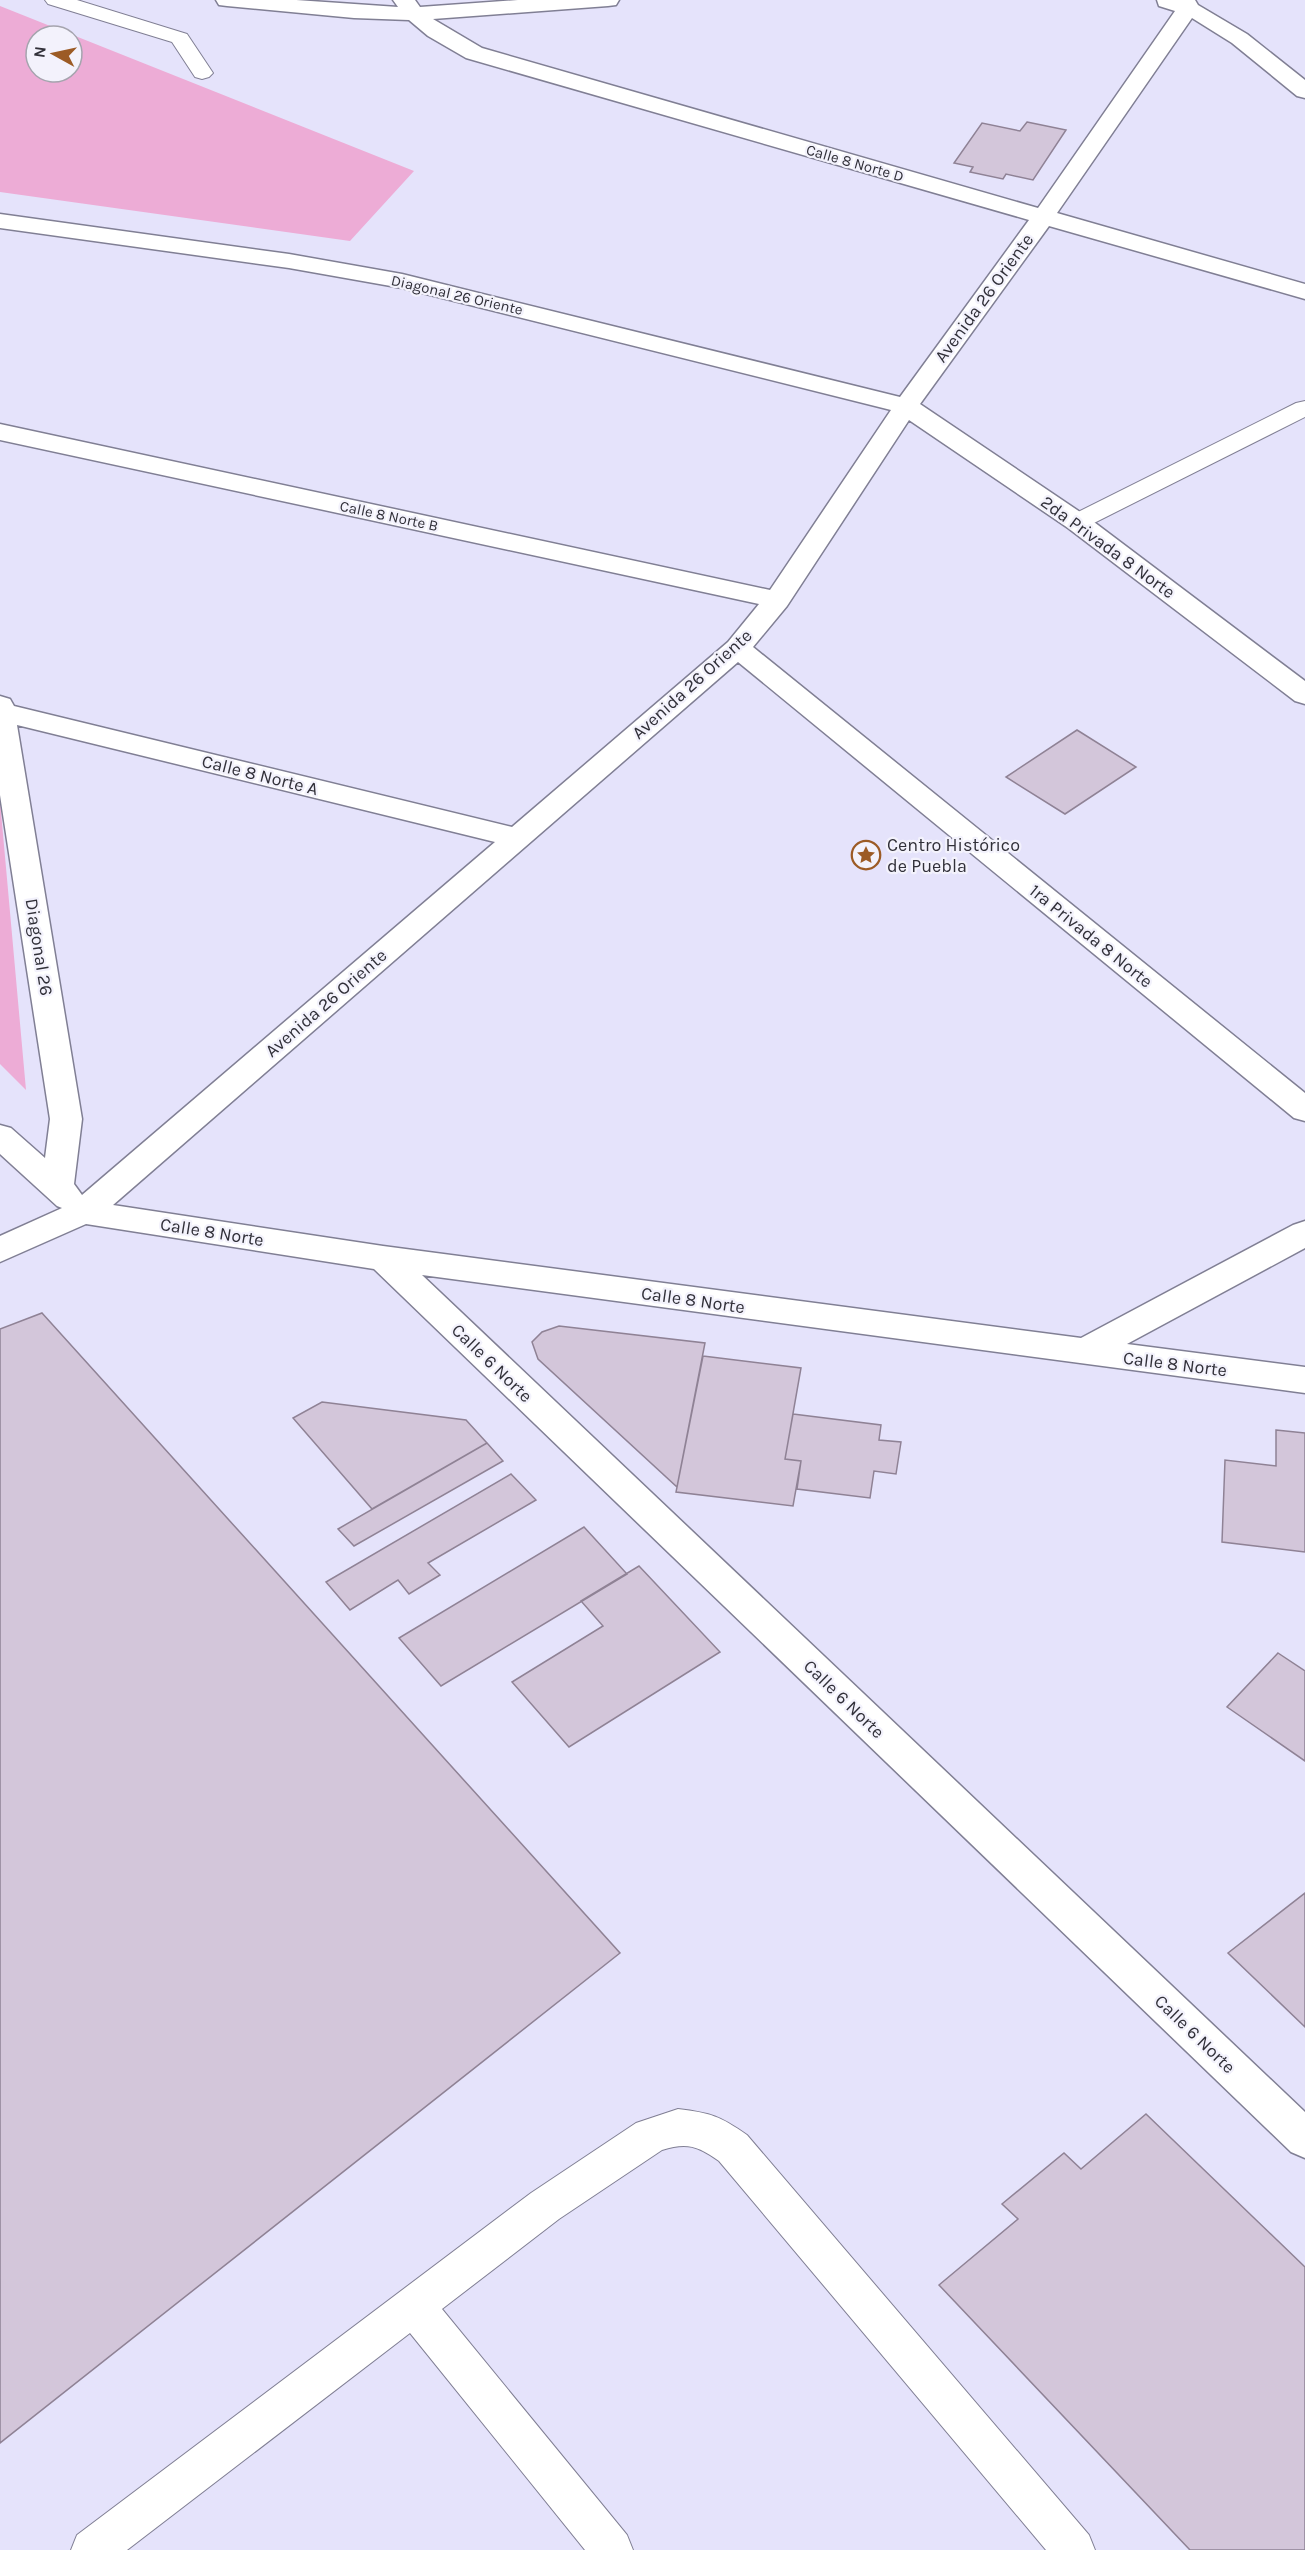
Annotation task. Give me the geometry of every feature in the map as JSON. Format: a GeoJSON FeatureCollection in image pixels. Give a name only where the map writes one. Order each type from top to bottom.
{"type":"FeatureCollection","features":[{"type":"Feature","properties":{"kind":"street"},"geometry":{"type":"LineString","coordinates":[[227,0],[354,12],[409,7],[608,0]]}},
{"type":"Feature","properties":{"kind":"street"},"geometry":{"type":"LineString","coordinates":[[1164,0],[1186,3],[1256,51],[1305,91]]}},
{"type":"Feature","properties":{"kind":"street","name":"Avenida 26 Oriente"},"geometry":{"type":"LineString","coordinates":[[0,1250],[83,1212],[738,648],[777,600],[906,406],[1043,217],[1186,3]]}},
{"type":"Feature","properties":{"kind":"street","name":"Calle 8 Norte D"},"geometry":{"type":"LineString","coordinates":[[409,7],[443,36],[474,53],[1305,292]]}},
{"type":"Feature","properties":{"kind":"street","name":"Diagonal 26 Oriente"},"geometry":{"type":"LineString","coordinates":[[0,221],[289,261],[402,281],[906,406]]}},
{"type":"Feature","properties":{"kind":"street","name":"2da Privada 8 Norte"},"geometry":{"type":"LineString","coordinates":[[906,406],[1077,522],[1305,695]]}},
{"type":"Feature","properties":{"kind":"street","name":"Calle 8 Norte B"},"geometry":{"type":"LineString","coordinates":[[0,432],[777,600]]}},
{"type":"Feature","properties":{"kind":"street","name":"1ra Privada 8 Norte"},"geometry":{"type":"LineString","coordinates":[[738,648],[1305,1110]]}},
{"type":"Feature","properties":{"kind":"street","name":"Calle 8 Norte A"},"geometry":{"type":"LineString","coordinates":[[1,709],[518,838]]}},
{"type":"Feature","properties":{"kind":"street","name":"Diagonal 26"},"geometry":{"type":"LineString","coordinates":[[1,709],[66,1119],[57,1188]]}},
{"type":"Feature","properties":{"kind":"street"},"geometry":{"type":"LineString","coordinates":[[0,1136],[83,1212]]}},
{"type":"Feature","properties":{"kind":"street","name":"Calle 8 Norte"},"geometry":{"type":"LineString","coordinates":[[83,1212],[383,1258],[1305,1380]]}},
{"type":"Feature","properties":{"kind":"street"},"geometry":{"type":"LineString","coordinates":[[1083,1352],[1305,1233]]}},
{"type":"Feature","properties":{"kind":"street","name":"Calle 6 Norte"},"geometry":{"type":"LineString","coordinates":[[383,1258],[1305,2139]]}},
{"type":"Feature","properties":{"kind":"lane"},"geometry":{"type":"LineString","coordinates":[[55,0],[180,38],[202,73]]}},
{"type":"Feature","properties":{"kind":"lane"},"geometry":{"type":"LineString","coordinates":[[1077,522],[1305,408]]}},
{"type":"Feature","properties":{"kind":"lane"},"geometry":{"type":"LineString","coordinates":[[92,2550],[545,2206],[650,2136],[678,2127],[709,2131],[733,2148],[1074,2550]]}},
{"type":"Feature","properties":{"kind":"lane"},"geometry":{"type":"LineString","coordinates":[[413,2305],[612,2550]]}},
{"type":"Feature","properties":{"kind":"shaded area"},"geometry":{"type":"Polygon","coordinates":[[[0,6],[45,24],[24,24],[24,84],[84,84],[84,39],[414,171],[350,241],[0,192],[0,6]]]}},
{"type":"Feature","properties":{"kind":"shaded area"},"geometry":{"type":"Polygon","coordinates":[[[0,801],[26,1090],[0,1064],[0,801]]]}},
{"type":"Feature","properties":{"kind":"building"},"geometry":{"type":"Polygon","coordinates":[[[1027,122],[1066,130],[1033,180],[1006,174],[1003,179],[970,172],[973,167],[954,163],[982,123],[1020,131],[1027,122]]]}},
{"type":"Feature","properties":{"kind":"building"},"geometry":{"type":"Polygon","coordinates":[[[1077,730],[1136,767],[1065,814],[1006,777],[1077,730]]]}},
{"type":"Feature","properties":{"kind":"building"},"geometry":{"type":"Polygon","coordinates":[[[42,1313],[620,1953],[0,2443],[0,1329],[42,1313]]]}},
{"type":"Feature","properties":{"kind":"building"},"geometry":{"type":"Polygon","coordinates":[[[559,1326],[705,1343],[677,1487],[538,1359],[532,1342],[542,1332],[559,1326]]]}},
{"type":"Feature","properties":{"kind":"building"},"geometry":{"type":"Polygon","coordinates":[[[703,1356],[801,1368],[785,1459],[801,1461],[793,1506],[676,1492],[703,1356]]]}},
{"type":"Feature","properties":{"kind":"building"},"geometry":{"type":"Polygon","coordinates":[[[322,1402],[466,1420],[487,1443],[372,1509],[293,1418],[322,1402]]]}},
{"type":"Feature","properties":{"kind":"building"},"geometry":{"type":"Polygon","coordinates":[[[793,1414],[881,1425],[879,1440],[901,1442],[896,1474],[874,1471],[870,1498],[797,1489],[801,1461],[785,1459],[793,1414]]]}},
{"type":"Feature","properties":{"kind":"building"},"geometry":{"type":"Polygon","coordinates":[[[1276,1430],[1305,1433],[1305,1552],[1222,1542],[1225,1460],[1276,1466],[1276,1430]]]}},
{"type":"Feature","properties":{"kind":"building"},"geometry":{"type":"Polygon","coordinates":[[[487,1443],[503,1461],[354,1546],[338,1529],[487,1443]]]}},
{"type":"Feature","properties":{"kind":"building"},"geometry":{"type":"Polygon","coordinates":[[[511,1474],[536,1500],[428,1563],[440,1575],[409,1594],[398,1580],[350,1610],[326,1582],[511,1474]]]}},
{"type":"Feature","properties":{"kind":"building"},"geometry":{"type":"Polygon","coordinates":[[[584,1527],[627,1574],[441,1686],[399,1638],[584,1527]]]}},
{"type":"Feature","properties":{"kind":"building"},"geometry":{"type":"Polygon","coordinates":[[[639,1566],[720,1652],[569,1747],[512,1682],[603,1626],[581,1601],[639,1566]]]}},
{"type":"Feature","properties":{"kind":"building"},"geometry":{"type":"Polygon","coordinates":[[[1278,1653],[1305,1671],[1305,1761],[1227,1707],[1278,1653]]]}},
{"type":"Feature","properties":{"kind":"building"},"geometry":{"type":"Polygon","coordinates":[[[1305,1893],[1305,2027],[1228,1953],[1305,1893]]]}},
{"type":"Feature","properties":{"kind":"building"},"geometry":{"type":"Polygon","coordinates":[[[1146,2114],[1305,2267],[1305,2550],[1190,2550],[939,2285],[1018,2219],[1002,2204],[1064,2153],[1081,2169],[1146,2114]]]}},
{"type":"Feature","properties":{"kind":"place","name":"Centro Histórico de Puebla"},"geometry":{"type":"Point","coordinates":[866,855]}}]}
